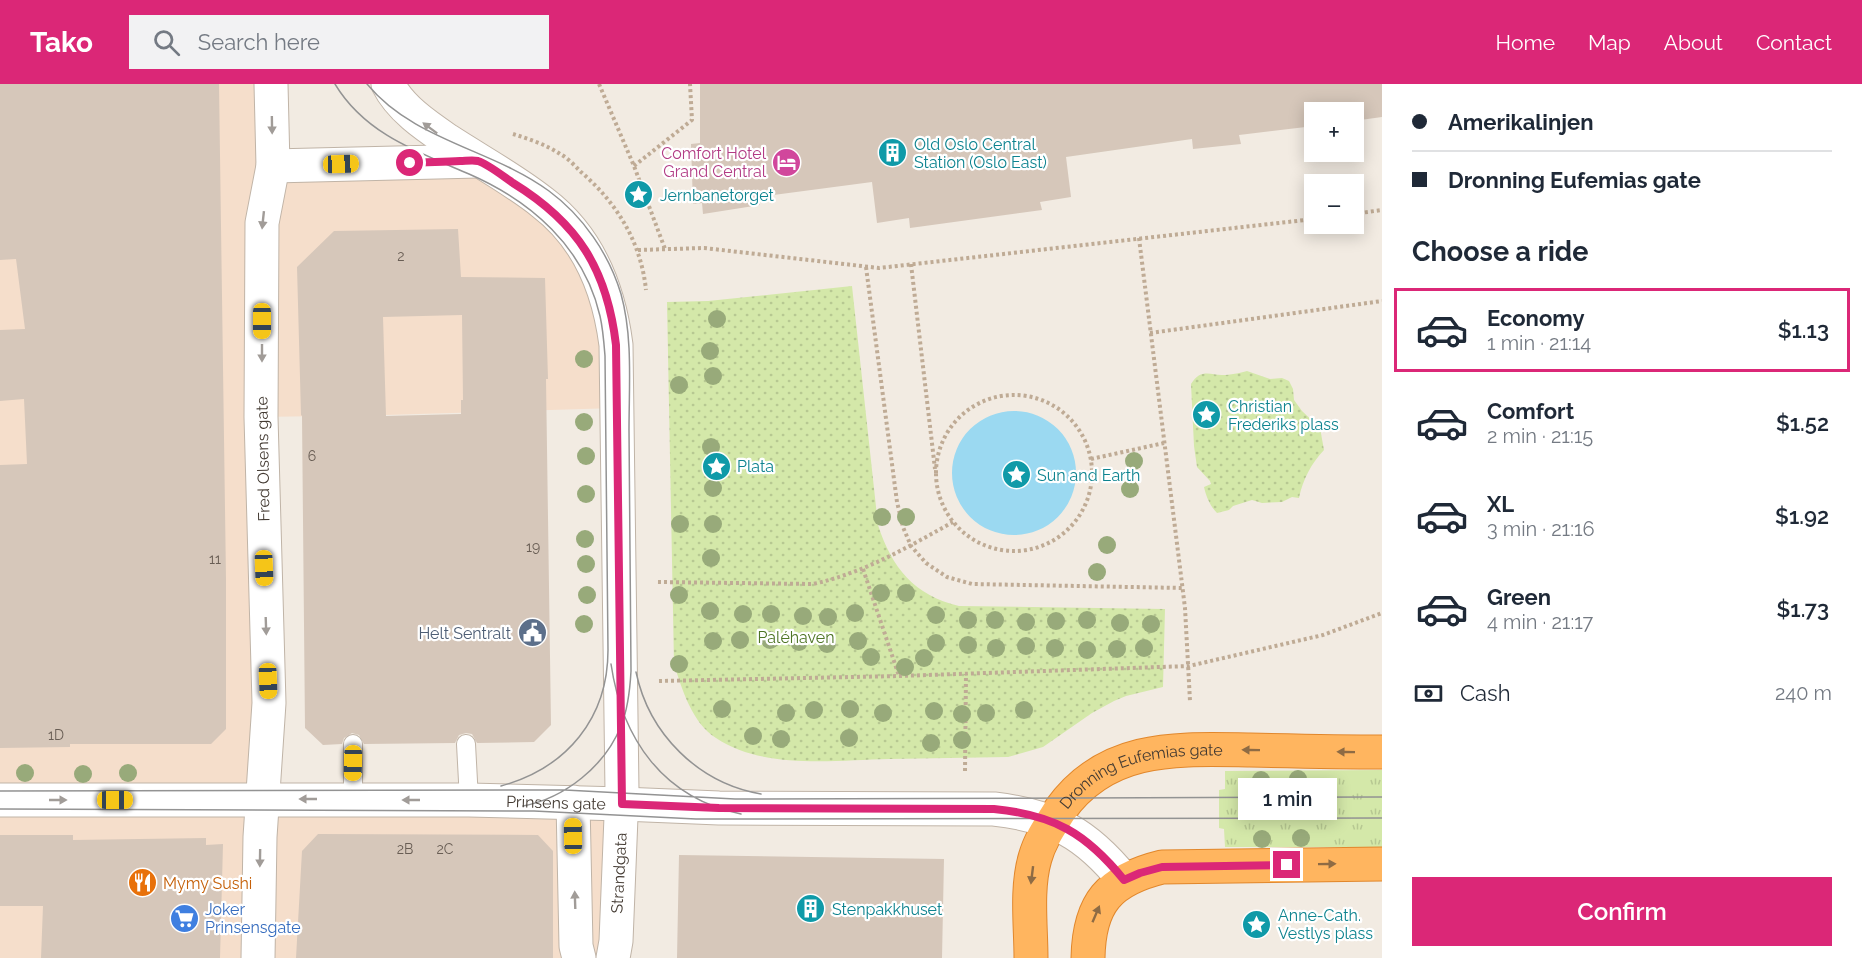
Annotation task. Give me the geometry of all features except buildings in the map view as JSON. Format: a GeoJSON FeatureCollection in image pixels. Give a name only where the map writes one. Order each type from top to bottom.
{"type":"FeatureCollection","features":[{"type":"Feature","properties":{"kind":"highway","name":"Dronning Eufemias gate"},"geometry":{"type":"LineString","coordinates":[[1031,958],[1031,882],[1041,839],[1069,798],[1106,768],[1144,754],[1162,751],[1382,752]]}},
{"type":"Feature","properties":{"kind":"highway"},"geometry":{"type":"LineString","coordinates":[[1088,958],[1092,919],[1101,902],[1124,880],[1140,873],[1162,867],[1382,864]]}},
{"type":"Feature","properties":{"kind":"street"},"geometry":{"type":"LineString","coordinates":[[271,84],[273,166],[478,161]]}},
{"type":"Feature","properties":{"kind":"street"},"geometry":{"type":"LineString","coordinates":[[388,84],[399,101],[428,127],[478,161]]}},
{"type":"Feature","properties":{"kind":"street","name":"Strandgata"},"geometry":{"type":"LineString","coordinates":[[478,161],[544,203],[571,230],[583,245],[597,270],[608,298],[613,320],[616,345],[622,804],[616,941],[613,958]]}},
{"type":"Feature","properties":{"kind":"street","name":"Fred Olsens gate"},"geometry":{"type":"LineString","coordinates":[[258,958],[260,837],[269,703],[261,417],[262,223],[273,166]]}},
{"type":"Feature","properties":{"kind":"street","name":"Prinsens gate"},"geometry":{"type":"LineString","coordinates":[[0,800],[469,800],[719,808],[994,809],[1053,821],[1083,838],[1107,859],[1124,880]]}},
{"type":"Feature","properties":{"kind":"street"},"geometry":{"type":"LineString","coordinates":[[573,802],[576,935],[579,958]]}},
{"type":"Feature","properties":{"kind":"lane"},"geometry":{"type":"LineString","coordinates":[[353,744],[353,800]]}},
{"type":"Feature","properties":{"kind":"lane"},"geometry":{"type":"LineString","coordinates":[[466,744],[469,800]]}},
{"type":"Feature","properties":{"kind":"path"},"geometry":{"type":"LineString","coordinates":[[599,84],[634,166],[665,249]]}},
{"type":"Feature","properties":{"kind":"path"},"geometry":{"type":"LineString","coordinates":[[634,166],[692,120],[690,84]]}},
{"type":"Feature","properties":{"kind":"path"},"geometry":{"type":"LineString","coordinates":[[1364,212],[1382,210]]}},
{"type":"Feature","properties":{"kind":"path"},"geometry":{"type":"LineString","coordinates":[[638,250],[704,248],[879,268],[1304,220]]}},
{"type":"Feature","properties":{"kind":"path"},"geometry":{"type":"LineString","coordinates":[[1139,238],[1183,588],[1190,701]]}},
{"type":"Feature","properties":{"kind":"path"},"geometry":{"type":"LineString","coordinates":[[911,264],[936,473],[940,499],[953,522],[973,540],[998,550],[1024,551],[1050,543],[1070,529],[1084,508],[1092,484],[1091,459],[1083,436],[1067,416],[1046,402],[1022,396],[997,397],[974,407],[954,424],[941,447],[936,473]]}},
{"type":"Feature","properties":{"kind":"path"},"geometry":{"type":"LineString","coordinates":[[866,267],[897,502],[910,546],[926,563],[947,577],[972,584],[1183,588]]}},
{"type":"Feature","properties":{"kind":"path"},"geometry":{"type":"LineString","coordinates":[[1150,333],[1382,301]]}},
{"type":"Feature","properties":{"kind":"path"},"geometry":{"type":"LineString","coordinates":[[1091,459],[1164,443]]}},
{"type":"Feature","properties":{"kind":"path"},"geometry":{"type":"LineString","coordinates":[[651,582],[813,584],[836,579],[863,569],[953,522]]}},
{"type":"Feature","properties":{"kind":"path"},"geometry":{"type":"LineString","coordinates":[[863,569],[899,676]]}},
{"type":"Feature","properties":{"kind":"path"},"geometry":{"type":"LineString","coordinates":[[659,681],[1189,666],[1323,635],[1382,613]]}},
{"type":"Feature","properties":{"kind":"path"},"geometry":{"type":"LineString","coordinates":[[965,771],[966,674]]}},
{"type":"Feature","properties":{"kind":"shaded area"},"geometry":{"type":"Polygon","coordinates":[[[0,84],[271,84],[273,166],[478,161],[583,245],[617,408],[261,417],[262,799],[622,804],[611,958],[0,958],[0,84]]]}},
{"type":"Feature","properties":{"kind":"green space","name":"Paléhaven"},"geometry":{"type":"Polygon","coordinates":[[[852,286],[878,525],[898,567],[907,578],[929,595],[959,606],[1165,609],[1163,687],[1114,701],[1092,713],[1043,747],[1008,757],[823,761],[777,759],[735,748],[716,738],[700,724],[689,705],[674,664],[667,302],[708,301],[852,286]]]}},
{"type":"Feature","properties":{"kind":"green space"},"geometry":{"type":"Polygon","coordinates":[[[1247,371],[1270,379],[1282,378],[1289,381],[1293,389],[1294,400],[1320,428],[1324,450],[1308,472],[1299,498],[1292,497],[1282,502],[1262,503],[1252,500],[1217,513],[1204,487],[1211,484],[1210,481],[1197,467],[1191,384],[1201,374],[1225,375],[1247,371]]]}},
{"type":"Feature","properties":{"kind":"green space"},"geometry":{"type":"Polygon","coordinates":[[[1382,770],[1382,847],[1225,847],[1224,829],[1219,828],[1219,790],[1225,789],[1225,771],[1382,770]]]}},
{"type":"Feature","properties":{"kind":"water"},"geometry":{"type":"Polygon","coordinates":[[[1014,411],[1038,416],[1058,429],[1071,449],[1076,473],[1071,497],[1058,517],[1038,530],[1014,535],[990,530],[970,517],[957,497],[952,473],[957,449],[970,429],[990,416],[1014,411]]]}},
{"type":"Feature","properties":{"kind":"tram line"},"geometry":{"type":"LineString","coordinates":[[335,84],[347,101],[377,129],[412,149],[492,185],[513,198],[552,229],[582,268],[600,316],[605,356],[608,650],[606,675],[601,697],[592,718],[564,753],[546,767],[525,778],[501,786]]}},
{"type":"Feature","properties":{"kind":"tram line"},"geometry":{"type":"LineString","coordinates":[[367,84],[407,119],[527,177],[561,201],[584,224],[602,250],[616,279],[625,310],[630,379],[631,671],[627,706],[614,741],[594,767],[582,778],[554,796],[523,806]]}},
{"type":"Feature","properties":{"kind":"tram line"},"geometry":{"type":"LineString","coordinates":[[611,664],[625,717],[636,740],[651,761],[668,779],[689,794],[713,806],[741,814]]}},
{"type":"Feature","properties":{"kind":"tram line"},"geometry":{"type":"LineString","coordinates":[[636,672],[652,716],[680,752],[697,767],[717,779],[761,794]]}},
{"type":"Feature","properties":{"kind":"tram line"},"geometry":{"type":"LineString","coordinates":[[0,791],[565,790],[735,799],[1382,797]]}},
{"type":"Feature","properties":{"kind":"tram line"},"geometry":{"type":"LineString","coordinates":[[0,809],[534,811],[696,819],[1382,818]]}},
{"type":"Feature","properties":{"kind":"place","name":"Old Oslo Central Station (Oslo East)"},"geometry":{"type":"Point","coordinates":[893,153]}},
{"type":"Feature","properties":{"kind":"place","name":"Comfort Hotel Grand Central"},"geometry":{"type":"Point","coordinates":[787,162]}},
{"type":"Feature","properties":{"kind":"place","name":"Jernbanetorget"},"geometry":{"type":"Point","coordinates":[639,195]}},
{"type":"Feature","properties":{"kind":"place","name":"Christian Frederiks plass"},"geometry":{"type":"Point","coordinates":[1207,415]}},
{"type":"Feature","properties":{"kind":"place","name":"Plata"},"geometry":{"type":"Point","coordinates":[716,466]}},
{"type":"Feature","properties":{"kind":"place","name":"Sun and Earth"},"geometry":{"type":"Point","coordinates":[1016,475]}},
{"type":"Feature","properties":{"kind":"place","name":"Helt Sentralt"},"geometry":{"type":"Point","coordinates":[532,633]}},
{"type":"Feature","properties":{"kind":"place","name":"Mymy Sushi"},"geometry":{"type":"Point","coordinates":[142,883]}},
{"type":"Feature","properties":{"kind":"place","name":"Stenpakkhuset"},"geometry":{"type":"Point","coordinates":[811,909]}},
{"type":"Feature","properties":{"kind":"place","name":"Joker Prinsensgate"},"geometry":{"type":"Point","coordinates":[184,918]}},
{"type":"Feature","properties":{"kind":"place","name":"Anne-Cath. Vestlys plass"},"geometry":{"type":"Point","coordinates":[1257,924]}},
{"type":"Feature","properties":{"kind":"route"},"geometry":{"type":"LineString","coordinates":[[410,163],[478,161],[544,203],[558,215],[583,245],[597,270],[608,298],[616,345],[622,804],[711,808],[994,809],[1017,812],[1053,821],[1083,838],[1107,859],[1124,880],[1162,867],[1287,865]]}}]}
